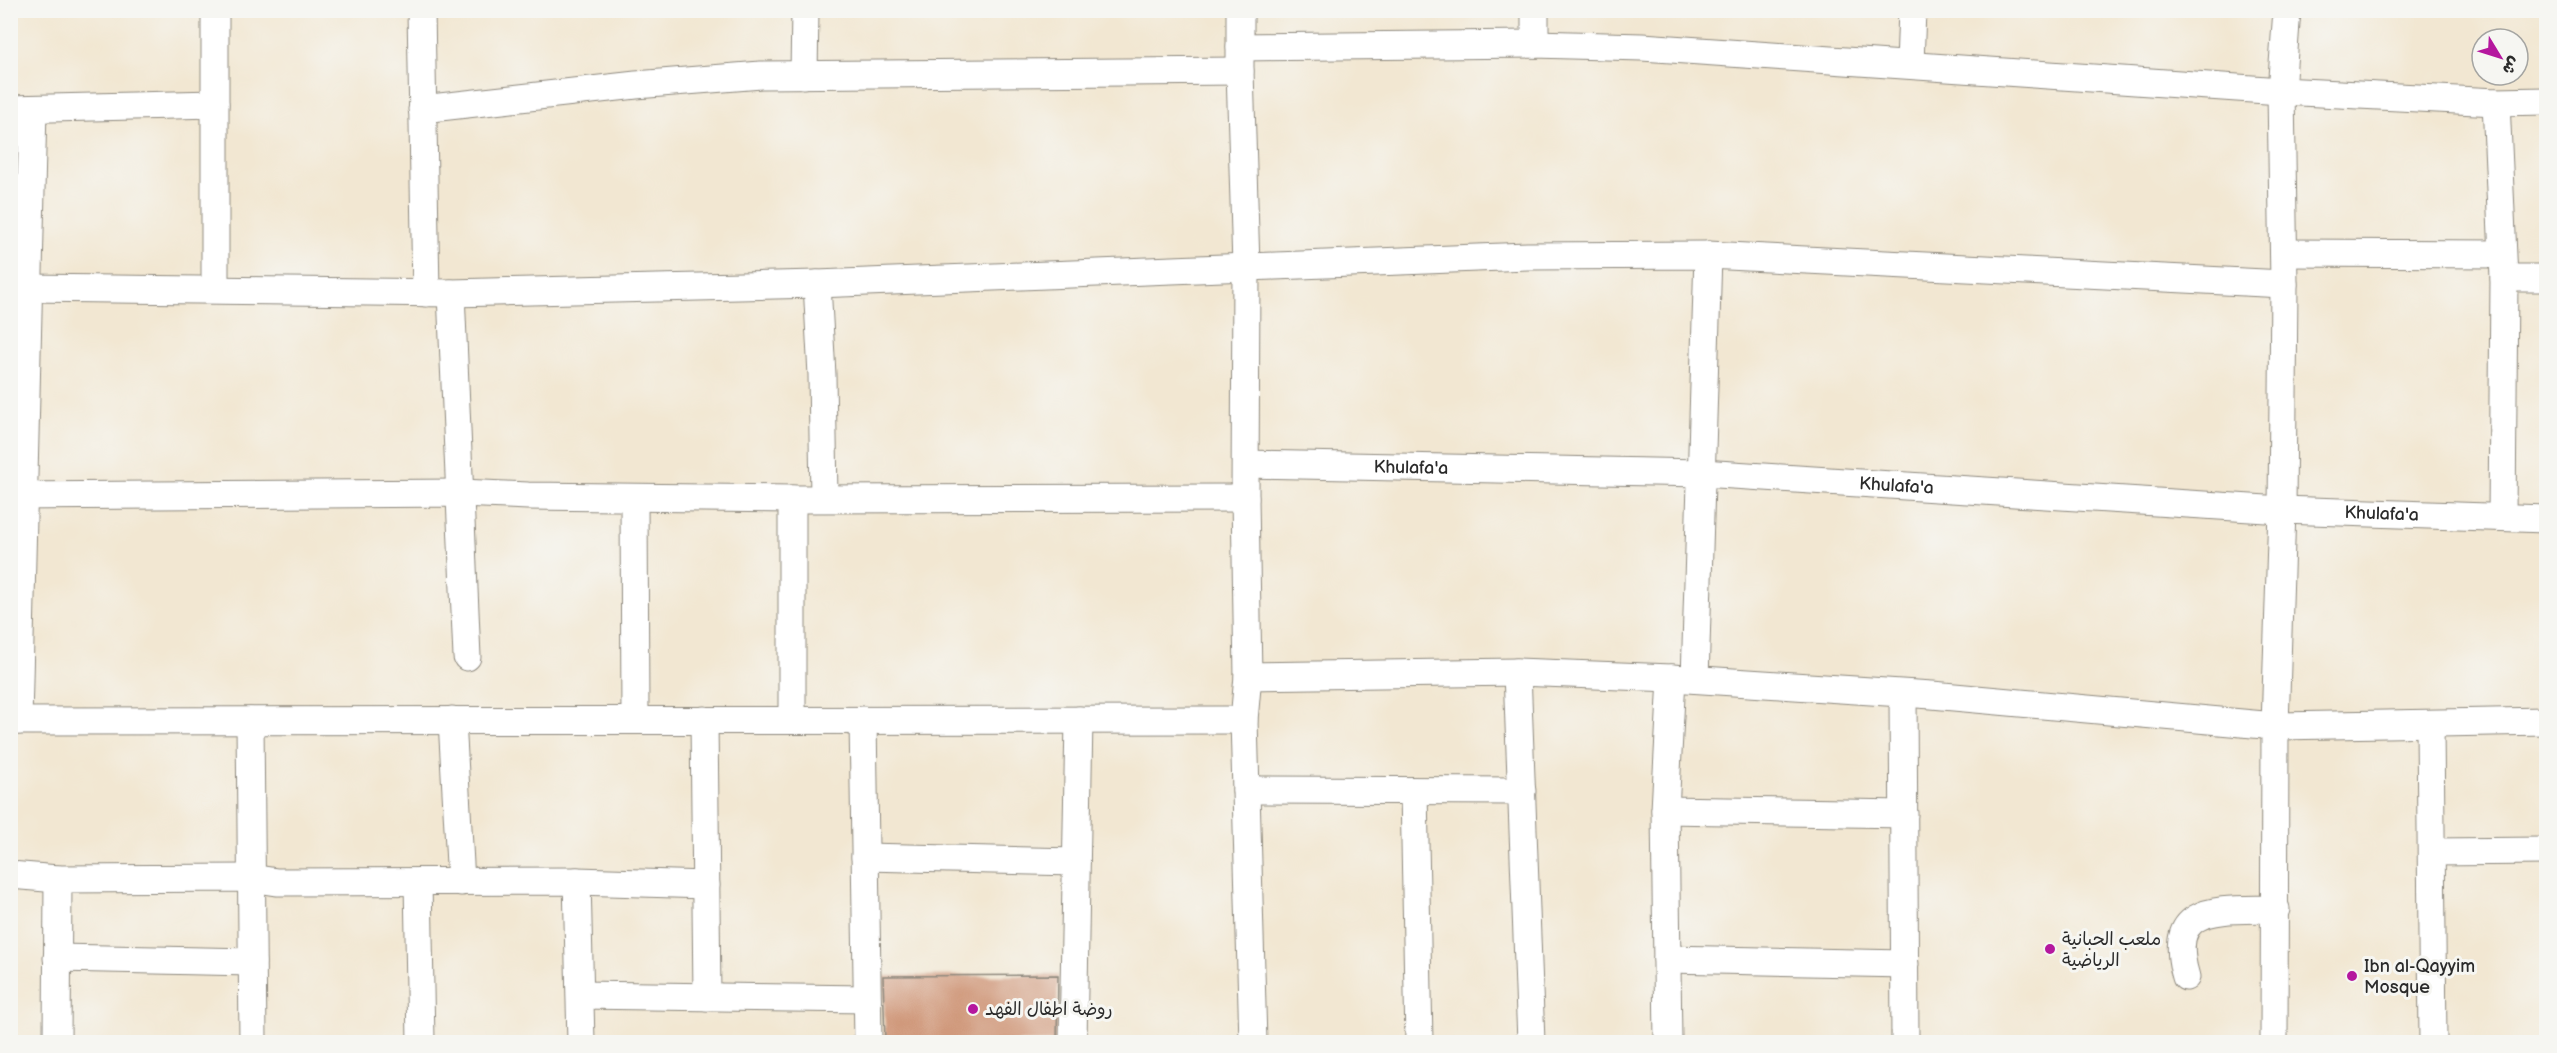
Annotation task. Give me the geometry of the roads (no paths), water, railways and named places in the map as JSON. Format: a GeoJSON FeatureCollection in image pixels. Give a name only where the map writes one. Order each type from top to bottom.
{"type":"FeatureCollection","features":[{"type":"Feature","properties":{"kind":"street"},"geometry":{"type":"LineString","coordinates":[[215,10],[215,289]]}},
{"type":"Feature","properties":{"kind":"street"},"geometry":{"type":"LineString","coordinates":[[421,10],[422,109],[438,293],[461,493],[467,657]]}},
{"type":"Feature","properties":{"kind":"street"},"geometry":{"type":"LineString","coordinates":[[804,75],[805,10]]}},
{"type":"Feature","properties":{"kind":"street"},"geometry":{"type":"LineString","coordinates":[[1240,10],[1246,266],[1245,498],[1248,676],[1244,720],[1253,1042]]}},
{"type":"Feature","properties":{"kind":"street"},"geometry":{"type":"LineString","coordinates":[[1534,10],[1535,44]]}},
{"type":"Feature","properties":{"kind":"street"},"geometry":{"type":"LineString","coordinates":[[1910,64],[1912,10]]}},
{"type":"Feature","properties":{"kind":"street"},"geometry":{"type":"LineString","coordinates":[[2274,1042],[2275,726],[2282,510],[2284,284],[2281,91],[2287,10]]}},
{"type":"Feature","properties":{"kind":"street"},"geometry":{"type":"LineString","coordinates":[[422,109],[636,84],[761,75],[1240,59],[1535,44],[1642,47],[2281,91],[2496,102],[2547,101]]}},
{"type":"Feature","properties":{"kind":"street"},"geometry":{"type":"LineString","coordinates":[[2496,102],[2503,266],[2502,517]]}},
{"type":"Feature","properties":{"kind":"street"},"geometry":{"type":"LineString","coordinates":[[215,104],[22,109],[28,288],[18,496],[14,721],[1244,720]]}},
{"type":"Feature","properties":{"kind":"street"},"geometry":{"type":"LineString","coordinates":[[2284,253],[2503,266],[2547,278]]}},
{"type":"Feature","properties":{"kind":"street"},"geometry":{"type":"LineString","coordinates":[[1668,1042],[1665,810],[1683,678],[1702,473],[1708,255]]}},
{"type":"Feature","properties":{"kind":"street"},"geometry":{"type":"LineString","coordinates":[[28,288],[438,293],[817,284],[1527,256],[1708,255],[2284,284]]}},
{"type":"Feature","properties":{"kind":"street"},"geometry":{"type":"LineString","coordinates":[[817,284],[822,375],[824,498]]}},
{"type":"Feature","properties":{"kind":"street","name":"Khulafa'a"},"geometry":{"type":"LineString","coordinates":[[1246,464],[1702,473],[2282,510],[2547,519]]}},
{"type":"Feature","properties":{"kind":"street"},"geometry":{"type":"LineString","coordinates":[[18,496],[461,493],[634,498],[1110,500],[1245,498]]}},
{"type":"Feature","properties":{"kind":"street"},"geometry":{"type":"LineString","coordinates":[[634,498],[635,720]]}},
{"type":"Feature","properties":{"kind":"street"},"geometry":{"type":"LineString","coordinates":[[792,499],[792,720]]}},
{"type":"Feature","properties":{"kind":"street"},"geometry":{"type":"LineString","coordinates":[[1248,676],[1517,672],[1683,678],[1903,694],[2275,726],[2430,725],[2547,721]]}},
{"type":"Feature","properties":{"kind":"street"},"geometry":{"type":"LineString","coordinates":[[1517,672],[1531,1042]]}},
{"type":"Feature","properties":{"kind":"street"},"geometry":{"type":"LineString","coordinates":[[1903,694],[1905,1042]]}},
{"type":"Feature","properties":{"kind":"street"},"geometry":{"type":"LineString","coordinates":[[250,720],[253,1042]]}},
{"type":"Feature","properties":{"kind":"street"},"geometry":{"type":"LineString","coordinates":[[452,720],[461,882]]}},
{"type":"Feature","properties":{"kind":"street"},"geometry":{"type":"LineString","coordinates":[[704,720],[706,997]]}},
{"type":"Feature","properties":{"kind":"street"},"geometry":{"type":"LineString","coordinates":[[863,720],[868,1042]]}},
{"type":"Feature","properties":{"kind":"street"},"geometry":{"type":"LineString","coordinates":[[1073,1042],[1079,720]]}},
{"type":"Feature","properties":{"kind":"street"},"geometry":{"type":"LineString","coordinates":[[2430,725],[2433,1042]]}},
{"type":"Feature","properties":{"kind":"street"},"geometry":{"type":"LineString","coordinates":[[1246,790],[1522,791]]}},
{"type":"Feature","properties":{"kind":"street"},"geometry":{"type":"LineString","coordinates":[[1414,791],[1419,1042]]}},
{"type":"Feature","properties":{"kind":"street"},"geometry":{"type":"LineString","coordinates":[[1665,810],[1904,814]]}},
{"type":"Feature","properties":{"kind":"street"},"geometry":{"type":"LineString","coordinates":[[2432,852],[2547,851]]}},
{"type":"Feature","properties":{"kind":"street"},"geometry":{"type":"LineString","coordinates":[[865,857],[1076,862]]}},
{"type":"Feature","properties":{"kind":"street"},"geometry":{"type":"LineString","coordinates":[[10,875],[58,879],[251,878],[277,882],[577,881],[705,885]]}},
{"type":"Feature","properties":{"kind":"street"},"geometry":{"type":"LineString","coordinates":[[57,1042],[58,879]]}},
{"type":"Feature","properties":{"kind":"street"},"geometry":{"type":"LineString","coordinates":[[577,881],[581,1042]]}},
{"type":"Feature","properties":{"kind":"street"},"geometry":{"type":"LineString","coordinates":[[418,882],[422,1042]]}},
{"type":"Feature","properties":{"kind":"street"},"geometry":{"type":"LineString","coordinates":[[2186,977],[2180,956],[2181,943],[2190,921],[2202,913],[2276,909]]}},
{"type":"Feature","properties":{"kind":"street"},"geometry":{"type":"LineString","coordinates":[[57,958],[252,962]]}},
{"type":"Feature","properties":{"kind":"street"},"geometry":{"type":"LineString","coordinates":[[1667,958],[1905,964]]}},
{"type":"Feature","properties":{"kind":"street"},"geometry":{"type":"LineString","coordinates":[[581,995],[867,999]]}},
{"type":"Feature","properties":{"kind":"place","name":"ملعب الحبانية الرياضية"},"geometry":{"type":"Point","coordinates":[2050,949]}},
{"type":"Feature","properties":{"kind":"place","name":"Ibn al-Qayyim Mosque"},"geometry":{"type":"Point","coordinates":[2352,976]}},
{"type":"Feature","properties":{"kind":"place","name":"روضة اطفال الفهد"},"geometry":{"type":"Point","coordinates":[973,1009]}}]}
